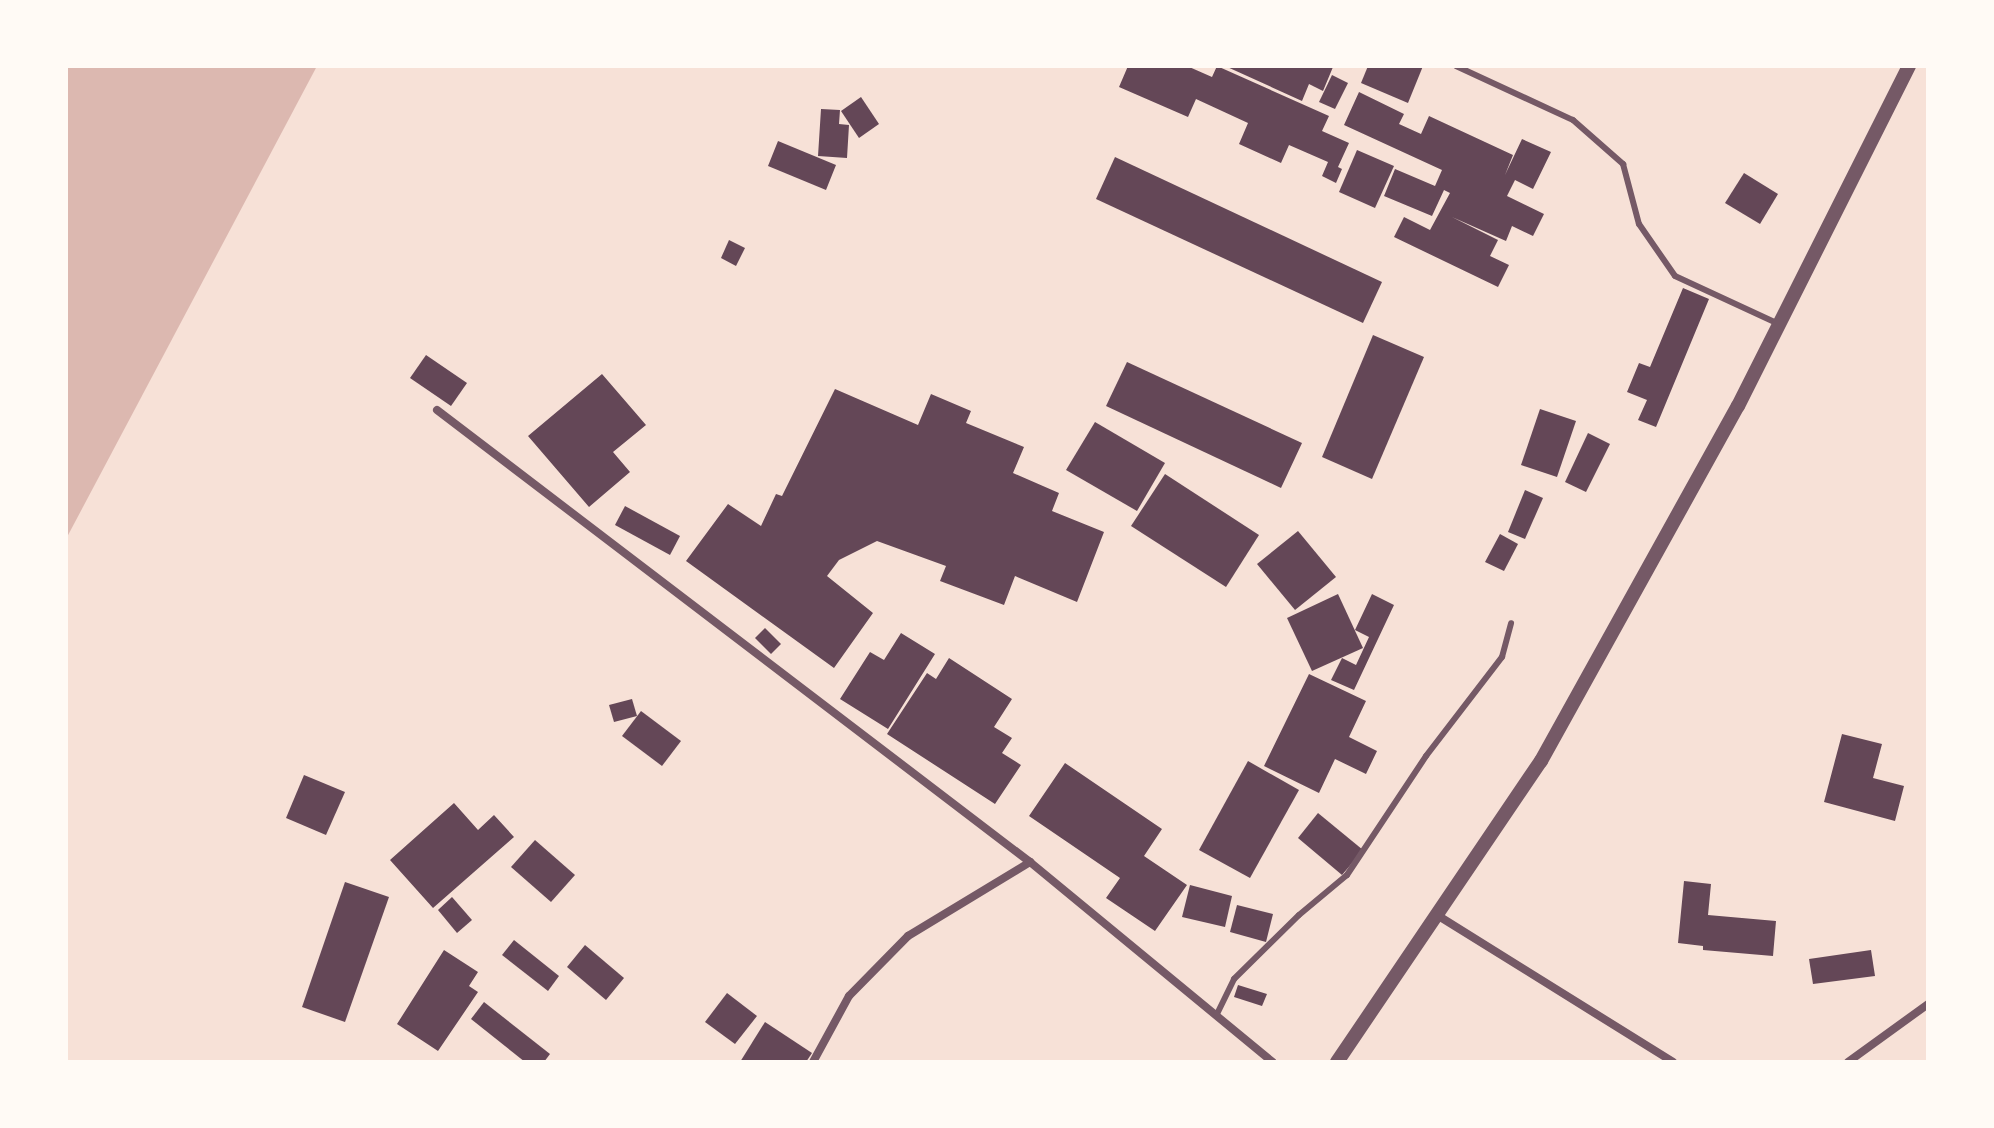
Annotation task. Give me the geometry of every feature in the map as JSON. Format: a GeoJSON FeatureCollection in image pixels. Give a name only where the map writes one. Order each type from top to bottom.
{"type":"FeatureCollection","features":[{"type":"Feature","properties":{"kind":"street"},"geometry":{"type":"LineString","coordinates":[[1337,1062],[1541,761],[1668,536],[1909,66]]}},
{"type":"Feature","properties":{"kind":"street"},"geometry":{"type":"LineString","coordinates":[[437,410],[1030,862],[1273,1062]]}},
{"type":"Feature","properties":{"kind":"street"},"geometry":{"type":"LineString","coordinates":[[813,1062],[849,996],[908,936],[1030,862]]}},
{"type":"Feature","properties":{"kind":"street"},"geometry":{"type":"LineString","coordinates":[[1437,915],[1673,1062]]}},
{"type":"Feature","properties":{"kind":"street"},"geometry":{"type":"LineString","coordinates":[[1848,1062],[1928,1004]]}},
{"type":"Feature","properties":{"kind":"lane"},"geometry":{"type":"LineString","coordinates":[[1456,66],[1573,120],[1623,164],[1639,224],[1675,276],[1779,324]]}},
{"type":"Feature","properties":{"kind":"lane"},"geometry":{"type":"LineString","coordinates":[[1217,1014],[1234,979],[1299,915],[1347,875],[1426,756],[1502,657],[1511,623]]}},
{"type":"Feature","properties":{"kind":"shaded area"},"geometry":{"type":"Polygon","coordinates":[[[66,66],[317,66],[66,539],[66,66]]]}},
{"type":"Feature","properties":{"kind":"building"},"geometry":{"type":"Polygon","coordinates":[[[1128,66],[1187,66],[1212,77],[1217,66],[1329,116],[1322,131],[1349,143],[1338,167],[1342,169],[1336,183],[1322,176],[1328,162],[1289,145],[1281,163],[1239,144],[1248,123],[1196,99],[1188,117],[1119,87],[1128,66]]]}},
{"type":"Feature","properties":{"kind":"building"},"geometry":{"type":"Polygon","coordinates":[[[1225,66],[1333,67],[1323,91],[1309,84],[1302,101],[1225,66]]]}},
{"type":"Feature","properties":{"kind":"building"},"geometry":{"type":"Polygon","coordinates":[[[1368,66],[1423,66],[1408,103],[1361,83],[1368,66]]]}},
{"type":"Feature","properties":{"kind":"building"},"geometry":{"type":"Polygon","coordinates":[[[1332,75],[1348,83],[1335,109],[1319,102],[1332,75]]]}},
{"type":"Feature","properties":{"kind":"building"},"geometry":{"type":"Polygon","coordinates":[[[1359,92],[1404,114],[1399,124],[1421,134],[1429,116],[1513,155],[1505,175],[1522,139],[1551,152],[1533,189],[1515,180],[1507,196],[1544,214],[1533,236],[1512,226],[1506,241],[1452,217],[1498,240],[1490,256],[1509,265],[1498,287],[1394,237],[1404,217],[1430,230],[1450,193],[1444,190],[1432,216],[1384,196],[1395,169],[1435,186],[1442,170],[1344,125],[1359,92]]]}},
{"type":"Feature","properties":{"kind":"building"},"geometry":{"type":"Polygon","coordinates":[[[861,97],[879,124],[859,138],[841,111],[861,97]]]}},
{"type":"Feature","properties":{"kind":"building"},"geometry":{"type":"Polygon","coordinates":[[[821,109],[840,110],[839,124],[849,125],[847,158],[818,156],[821,109]]]}},
{"type":"Feature","properties":{"kind":"building"},"geometry":{"type":"Polygon","coordinates":[[[778,141],[836,165],[826,190],[768,166],[778,141]]]}},
{"type":"Feature","properties":{"kind":"building"},"geometry":{"type":"Polygon","coordinates":[[[1357,150],[1394,166],[1375,208],[1339,192],[1357,150]]]}},
{"type":"Feature","properties":{"kind":"building"},"geometry":{"type":"Polygon","coordinates":[[[1115,157],[1382,282],[1363,323],[1096,199],[1115,157]]]}},
{"type":"Feature","properties":{"kind":"building"},"geometry":{"type":"Polygon","coordinates":[[[1744,173],[1778,194],[1760,224],[1725,203],[1744,173]]]}},
{"type":"Feature","properties":{"kind":"building"},"geometry":{"type":"Polygon","coordinates":[[[729,240],[745,248],[736,266],[721,258],[729,240]]]}},
{"type":"Feature","properties":{"kind":"building"},"geometry":{"type":"Polygon","coordinates":[[[1683,288],[1709,299],[1656,427],[1638,420],[1647,400],[1627,392],[1639,363],[1650,367],[1683,288]]]}},
{"type":"Feature","properties":{"kind":"building"},"geometry":{"type":"Polygon","coordinates":[[[1373,335],[1424,357],[1372,479],[1322,457],[1373,335]]]}},
{"type":"Feature","properties":{"kind":"building"},"geometry":{"type":"Polygon","coordinates":[[[426,355],[467,383],[451,406],[410,378],[426,355]]]}},
{"type":"Feature","properties":{"kind":"building"},"geometry":{"type":"Polygon","coordinates":[[[1127,362],[1302,443],[1281,488],[1106,406],[1127,362]]]}},
{"type":"Feature","properties":{"kind":"building"},"geometry":{"type":"Polygon","coordinates":[[[602,374],[646,425],[613,452],[630,472],[589,507],[528,436],[602,374]]]}},
{"type":"Feature","properties":{"kind":"building"},"geometry":{"type":"Polygon","coordinates":[[[835,389],[918,425],[931,394],[971,411],[966,423],[1024,447],[1013,473],[1059,493],[1052,511],[1104,532],[1077,602],[1015,576],[1004,605],[940,581],[946,566],[877,541],[839,560],[827,576],[873,613],[834,668],[686,561],[728,504],[761,526],[776,494],[782,496],[835,389]]]}},
{"type":"Feature","properties":{"kind":"building"},"geometry":{"type":"Polygon","coordinates":[[[1540,409],[1576,421],[1557,477],[1521,465],[1540,409]]]}},
{"type":"Feature","properties":{"kind":"building"},"geometry":{"type":"Polygon","coordinates":[[[1095,422],[1165,463],[1137,511],[1066,470],[1095,422]]]}},
{"type":"Feature","properties":{"kind":"building"},"geometry":{"type":"Polygon","coordinates":[[[1588,433],[1610,444],[1586,492],[1565,482],[1588,433]]]}},
{"type":"Feature","properties":{"kind":"building"},"geometry":{"type":"Polygon","coordinates":[[[1165,474],[1259,535],[1226,587],[1131,526],[1165,474]]]}},
{"type":"Feature","properties":{"kind":"building"},"geometry":{"type":"Polygon","coordinates":[[[1525,490],[1543,498],[1525,539],[1508,532],[1525,490]]]}},
{"type":"Feature","properties":{"kind":"building"},"geometry":{"type":"Polygon","coordinates":[[[625,506],[680,536],[670,555],[615,525],[625,506]]]}},
{"type":"Feature","properties":{"kind":"building"},"geometry":{"type":"Polygon","coordinates":[[[1298,531],[1336,577],[1295,610],[1257,564],[1298,531]]]}},
{"type":"Feature","properties":{"kind":"building"},"geometry":{"type":"Polygon","coordinates":[[[1500,534],[1518,544],[1504,571],[1485,562],[1500,534]]]}},
{"type":"Feature","properties":{"kind":"building"},"geometry":{"type":"Polygon","coordinates":[[[1338,594],[1363,648],[1312,671],[1287,618],[1338,594]]]}},
{"type":"Feature","properties":{"kind":"building"},"geometry":{"type":"Polygon","coordinates":[[[1372,594],[1394,605],[1354,690],[1331,680],[1342,658],[1356,665],[1369,637],[1355,630],[1372,594]]]}},
{"type":"Feature","properties":{"kind":"building"},"geometry":{"type":"Polygon","coordinates":[[[765,628],[781,644],[771,654],[755,638],[765,628]]]}},
{"type":"Feature","properties":{"kind":"building"},"geometry":{"type":"Polygon","coordinates":[[[901,633],[935,654],[888,729],[840,699],[870,652],[884,660],[901,633]]]}},
{"type":"Feature","properties":{"kind":"building"},"geometry":{"type":"Polygon","coordinates":[[[949,658],[1012,699],[994,727],[1012,738],[1002,753],[1021,765],[995,804],[887,734],[927,673],[936,679],[949,658]]]}},
{"type":"Feature","properties":{"kind":"building"},"geometry":{"type":"Polygon","coordinates":[[[1309,674],[1366,701],[1349,737],[1377,751],[1366,774],[1335,759],[1319,793],[1264,766],[1309,674]]]}},
{"type":"Feature","properties":{"kind":"building"},"geometry":{"type":"Polygon","coordinates":[[[632,699],[637,716],[614,722],[609,705],[632,699]]]}},
{"type":"Feature","properties":{"kind":"building"},"geometry":{"type":"Polygon","coordinates":[[[641,711],[681,741],[662,766],[622,736],[641,711]]]}},
{"type":"Feature","properties":{"kind":"building"},"geometry":{"type":"Polygon","coordinates":[[[1842,734],[1882,744],[1873,778],[1904,786],[1895,821],[1824,802],[1842,734]]]}},
{"type":"Feature","properties":{"kind":"building"},"geometry":{"type":"Polygon","coordinates":[[[1248,761],[1299,790],[1250,878],[1199,850],[1248,761]]]}},
{"type":"Feature","properties":{"kind":"building"},"geometry":{"type":"Polygon","coordinates":[[[1065,763],[1162,829],[1144,856],[1187,885],[1155,931],[1106,898],[1120,878],[1029,816],[1065,763]]]}},
{"type":"Feature","properties":{"kind":"building"},"geometry":{"type":"Polygon","coordinates":[[[304,775],[345,792],[326,835],[286,818],[304,775]]]}},
{"type":"Feature","properties":{"kind":"building"},"geometry":{"type":"Polygon","coordinates":[[[454,803],[478,830],[494,815],[514,837],[433,908],[390,860],[454,803]]]}},
{"type":"Feature","properties":{"kind":"building"},"geometry":{"type":"Polygon","coordinates":[[[1318,813],[1363,850],[1342,875],[1298,838],[1318,813]]]}},
{"type":"Feature","properties":{"kind":"building"},"geometry":{"type":"Polygon","coordinates":[[[535,840],[575,875],[551,902],[511,867],[535,840]]]}},
{"type":"Feature","properties":{"kind":"building"},"geometry":{"type":"Polygon","coordinates":[[[1684,881],[1711,884],[1708,915],[1776,921],[1773,956],[1703,950],[1703,946],[1678,943],[1684,881]]]}},
{"type":"Feature","properties":{"kind":"building"},"geometry":{"type":"Polygon","coordinates":[[[345,882],[389,897],[345,1022],[302,1007],[345,882]]]}},
{"type":"Feature","properties":{"kind":"building"},"geometry":{"type":"Polygon","coordinates":[[[1190,885],[1232,896],[1225,927],[1182,917],[1190,885]]]}},
{"type":"Feature","properties":{"kind":"building"},"geometry":{"type":"Polygon","coordinates":[[[452,897],[472,920],[457,933],[438,910],[452,897]]]}},
{"type":"Feature","properties":{"kind":"building"},"geometry":{"type":"Polygon","coordinates":[[[1237,905],[1273,914],[1266,942],[1230,932],[1237,905]]]}},
{"type":"Feature","properties":{"kind":"building"},"geometry":{"type":"Polygon","coordinates":[[[514,940],[559,976],[548,991],[502,955],[514,940]]]}},
{"type":"Feature","properties":{"kind":"building"},"geometry":{"type":"Polygon","coordinates":[[[585,945],[624,978],[606,1000],[567,967],[585,945]]]}},
{"type":"Feature","properties":{"kind":"building"},"geometry":{"type":"Polygon","coordinates":[[[444,950],[478,972],[469,986],[478,992],[438,1051],[397,1024],[444,950]]]}},
{"type":"Feature","properties":{"kind":"building"},"geometry":{"type":"Polygon","coordinates":[[[1871,950],[1875,976],[1813,984],[1809,959],[1871,950]]]}},
{"type":"Feature","properties":{"kind":"building"},"geometry":{"type":"Polygon","coordinates":[[[1238,985],[1267,994],[1262,1006],[1234,997],[1238,985]]]}},
{"type":"Feature","properties":{"kind":"building"},"geometry":{"type":"Polygon","coordinates":[[[727,993],[757,1016],[735,1044],[705,1022],[727,993]]]}},
{"type":"Feature","properties":{"kind":"building"},"geometry":{"type":"Polygon","coordinates":[[[484,1002],[550,1054],[544,1062],[525,1062],[471,1019],[484,1002]]]}},
{"type":"Feature","properties":{"kind":"building"},"geometry":{"type":"Polygon","coordinates":[[[765,1022],[812,1053],[806,1062],[740,1062],[765,1022]]]}}]}
